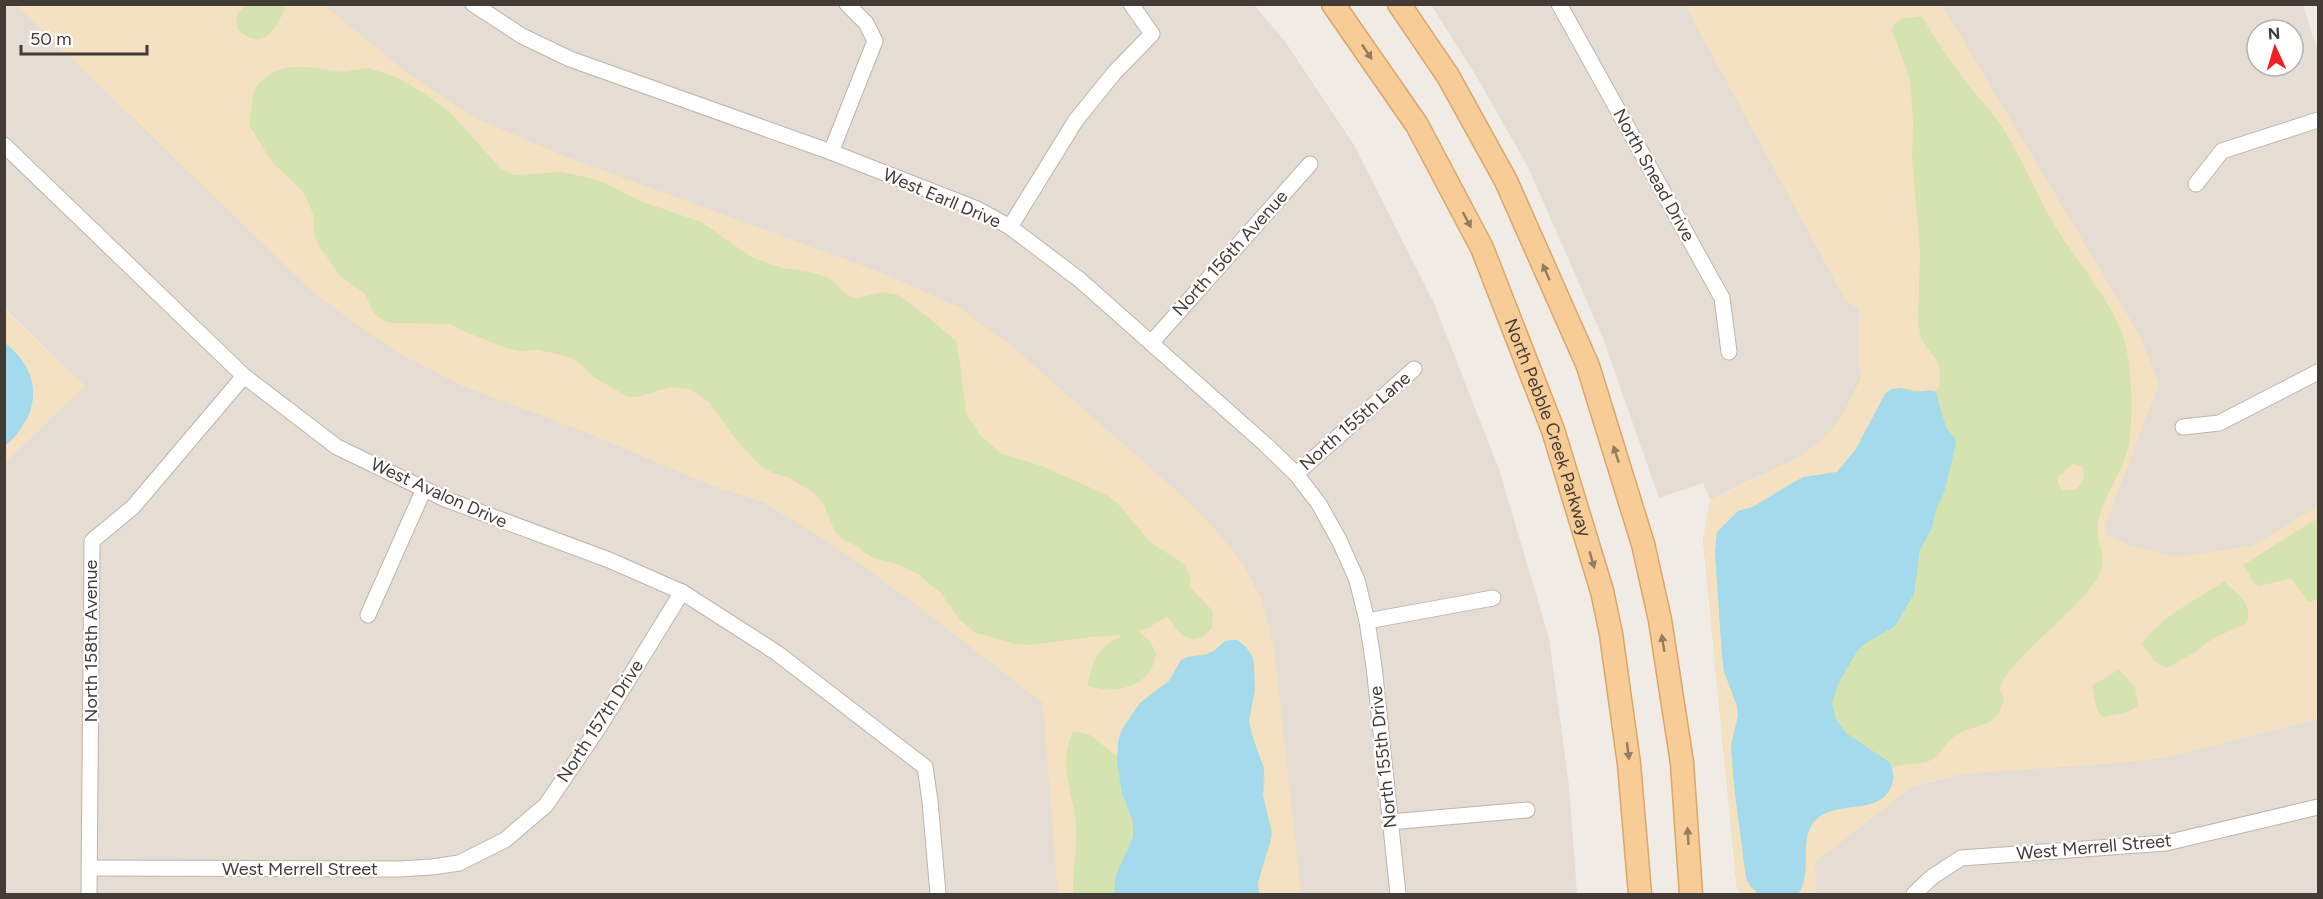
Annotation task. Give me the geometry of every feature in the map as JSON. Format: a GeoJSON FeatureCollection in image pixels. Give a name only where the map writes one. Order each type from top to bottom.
{"type":"FeatureCollection","features":[{"type":"Feature","properties":{"kind":"main road","name":"North Pebble Creek Parkway"},"geometry":{"type":"LineString","coordinates":[[1334,4],[1417,125],[1482,248],[1553,430],[1599,581],[1611,634],[1629,764],[1640,894]]}},
{"type":"Feature","properties":{"kind":"main road"},"geometry":{"type":"LineString","coordinates":[[1399,4],[1448,76],[1506,181],[1588,366],[1643,544],[1660,620],[1682,763],[1691,894]]}},
{"type":"Feature","properties":{"kind":"street","name":"West Earll Drive"},"geometry":{"type":"LineString","coordinates":[[473,4],[522,36],[570,59],[831,152],[977,209],[1010,227],[1080,280],[1296,474],[1319,504],[1339,540],[1357,580],[1367,621]]}},
{"type":"Feature","properties":{"kind":"street"},"geometry":{"type":"LineString","coordinates":[[831,152],[876,41],[866,23],[847,4]]}},
{"type":"Feature","properties":{"kind":"street"},"geometry":{"type":"LineString","coordinates":[[1010,227],[1076,120],[1115,72],[1152,34],[1131,4]]}},
{"type":"Feature","properties":{"kind":"street","name":"North Snead Drive"},"geometry":{"type":"LineString","coordinates":[[1559,4],[1722,298],[1729,352]]}},
{"type":"Feature","properties":{"kind":"street"},"geometry":{"type":"LineString","coordinates":[[2196,184],[2222,151],[2319,120]]}},
{"type":"Feature","properties":{"kind":"street","name":"West Avalon Drive"},"geometry":{"type":"LineString","coordinates":[[4,145],[244,376],[337,447],[445,500],[609,560],[682,592],[777,654],[925,767],[938,894]]}},
{"type":"Feature","properties":{"kind":"street","name":"North 156th Avenue"},"geometry":{"type":"LineString","coordinates":[[1151,343],[1310,164]]}},
{"type":"Feature","properties":{"kind":"street","name":"North 155th Lane"},"geometry":{"type":"LineString","coordinates":[[1296,474],[1414,369]]}},
{"type":"Feature","properties":{"kind":"street"},"geometry":{"type":"LineString","coordinates":[[2183,426],[2219,423],[2319,372]]}},
{"type":"Feature","properties":{"kind":"street","name":"North 158th Avenue"},"geometry":{"type":"LineString","coordinates":[[89,894],[92,541],[133,507],[244,376]]}},
{"type":"Feature","properties":{"kind":"street"},"geometry":{"type":"LineString","coordinates":[[368,615],[424,489]]}},
{"type":"Feature","properties":{"kind":"street","name":"North 157th Drive"},"geometry":{"type":"LineString","coordinates":[[506,840],[546,805],[599,727],[682,592]]}},
{"type":"Feature","properties":{"kind":"street"},"geometry":{"type":"LineString","coordinates":[[1367,621],[1493,597]]}},
{"type":"Feature","properties":{"kind":"street","name":"North 155th Drive"},"geometry":{"type":"LineString","coordinates":[[1367,621],[1398,894]]}},
{"type":"Feature","properties":{"kind":"street","name":"West Merrell Street"},"geometry":{"type":"LineString","coordinates":[[1914,894],[1932,877],[1961,858],[2166,843],[2319,807]]}},
{"type":"Feature","properties":{"kind":"street"},"geometry":{"type":"LineString","coordinates":[[1390,822],[1527,810]]}},
{"type":"Feature","properties":{"kind":"street","name":"West Merrell Street"},"geometry":{"type":"LineString","coordinates":[[89,868],[399,869],[432,867],[459,863],[506,840]]}},
{"type":"Feature","properties":{"kind":"shaded area"},"geometry":{"type":"Polygon","coordinates":[[[16,4],[316,295],[398,353],[465,387],[578,429],[713,486],[763,502],[832,544],[906,597],[1043,703],[1058,894],[5,894],[4,463],[85,386],[5,309],[4,5],[16,4]]]}},
{"type":"Feature","properties":{"kind":"shaded area"},"geometry":{"type":"Polygon","coordinates":[[[324,5],[1254,5],[1284,40],[1354,145],[1433,301],[1499,469],[1549,638],[1569,786],[1577,894],[1301,894],[1274,648],[1261,599],[1243,564],[1194,507],[1007,342],[958,307],[885,274],[561,155],[478,119],[405,71],[324,5]]]}},
{"type":"Feature","properties":{"kind":"shaded area"},"geometry":{"type":"Polygon","coordinates":[[[1431,5],[1685,5],[1846,301],[1859,309],[1860,379],[1843,413],[1818,444],[1790,462],[1710,500],[1703,483],[1659,498],[1603,338],[1528,167],[1475,74],[1431,5]]]}},
{"type":"Feature","properties":{"kind":"shaded area"},"geometry":{"type":"Polygon","coordinates":[[[1942,5],[2303,5],[2318,52],[2318,506],[2252,546],[2177,557],[2129,545],[2106,534],[2105,527],[2141,338],[1942,5]]]}},
{"type":"Feature","properties":{"kind":"shaded area"},"geometry":{"type":"Polygon","coordinates":[[[2318,719],[2318,894],[1816,894],[1815,864],[1818,860],[1913,786],[1961,774],[2119,763],[2168,757],[2318,719]]]}},
{"type":"Feature","properties":{"kind":"green space"},"geometry":{"type":"Polygon","coordinates":[[[16,5],[324,5],[405,71],[478,119],[561,155],[885,274],[958,307],[970,315],[1007,342],[1194,507],[1243,564],[1261,599],[1274,648],[1301,894],[1058,894],[1043,703],[906,597],[832,544],[763,502],[713,486],[578,429],[465,387],[398,353],[316,295],[16,5]]]}},
{"type":"Feature","properties":{"kind":"green space"},"geometry":{"type":"Polygon","coordinates":[[[1685,5],[1942,5],[2141,338],[2159,384],[2105,526],[2106,534],[2129,545],[2177,557],[2252,546],[2318,506],[2318,719],[2168,757],[2119,763],[1961,774],[1929,781],[1913,786],[1818,860],[1815,864],[1816,894],[1741,894],[1737,889],[1703,539],[1760,475],[1790,462],[1818,444],[1843,413],[1861,373],[1859,309],[1846,301],[1685,5]]]}},
{"type":"Feature","properties":{"kind":"sand"},"geometry":{"type":"Polygon","coordinates":[[[16,5],[246,5],[236,16],[237,28],[253,39],[260,39],[272,31],[277,24],[285,8],[283,5],[324,5],[405,71],[478,119],[561,155],[885,274],[958,307],[1007,342],[1194,507],[1243,564],[1261,599],[1274,648],[1301,894],[1259,894],[1258,882],[1271,841],[1272,829],[1263,796],[1265,778],[1249,721],[1255,689],[1253,658],[1246,647],[1237,640],[1224,643],[1210,653],[1190,657],[1181,662],[1168,681],[1152,693],[1128,722],[1120,739],[1118,757],[1090,735],[1073,731],[1068,744],[1066,768],[1076,828],[1073,894],[1058,894],[1043,703],[906,597],[832,544],[763,502],[713,486],[578,429],[465,387],[398,353],[316,295],[16,5]],[[289,67],[271,73],[259,83],[254,90],[249,125],[272,162],[306,197],[313,214],[315,237],[319,246],[341,277],[364,293],[374,313],[382,320],[392,323],[451,324],[506,348],[517,351],[538,350],[566,356],[578,362],[595,378],[628,397],[636,397],[671,387],[690,389],[710,403],[736,440],[760,465],[814,493],[824,505],[835,532],[841,538],[873,558],[894,563],[918,574],[941,593],[960,620],[976,633],[1015,644],[1031,645],[1123,635],[1109,643],[1098,655],[1091,670],[1088,686],[1099,689],[1121,688],[1141,681],[1153,665],[1156,653],[1150,641],[1138,631],[1150,627],[1167,616],[1187,638],[1198,638],[1212,628],[1213,611],[1190,587],[1190,575],[1184,564],[1150,542],[1120,506],[1107,495],[1042,466],[1002,454],[981,436],[966,414],[956,341],[898,295],[883,292],[858,298],[851,297],[826,277],[807,271],[782,268],[753,258],[701,222],[640,201],[590,178],[562,172],[513,175],[501,169],[449,111],[396,77],[368,68],[344,72],[289,67]]]}},
{"type":"Feature","properties":{"kind":"sand"},"geometry":{"type":"Polygon","coordinates":[[[1685,5],[1942,5],[2141,338],[2159,384],[2105,526],[2106,534],[2129,545],[2177,557],[2252,546],[2318,506],[2318,518],[2243,565],[2255,584],[2259,586],[2289,579],[2309,602],[2318,599],[2318,719],[2168,757],[2119,763],[1961,774],[1913,786],[1818,860],[1815,864],[1816,894],[1798,894],[1804,876],[1808,835],[1817,819],[1840,809],[1878,801],[1887,794],[1892,784],[1892,768],[1929,761],[1937,756],[1955,736],[1991,721],[2000,709],[2004,698],[2000,690],[2004,678],[2093,584],[2102,564],[2098,521],[2125,459],[2130,437],[2131,398],[2128,357],[2122,333],[2109,307],[2057,229],[1999,122],[1956,69],[1921,16],[1902,19],[1894,24],[1892,30],[1909,76],[1911,90],[1912,159],[1920,252],[1918,322],[1921,339],[1939,364],[1940,386],[1931,392],[1895,389],[1885,394],[1856,449],[1837,472],[1804,477],[1794,482],[1753,507],[1738,512],[1717,532],[1715,552],[1722,655],[1724,672],[1737,706],[1738,715],[1731,746],[1733,778],[1744,864],[1756,893],[1759,894],[1741,894],[1737,889],[1703,539],[1710,500],[1802,455],[1827,435],[1843,413],[1860,379],[1859,309],[1846,301],[1685,5]],[[2224,581],[2170,616],[2142,643],[2154,661],[2166,668],[2169,667],[2212,639],[2247,623],[2246,603],[2224,581]],[[2119,669],[2092,685],[2097,710],[2102,717],[2128,712],[2138,706],[2135,688],[2119,669]]]}},
{"type":"Feature","properties":{"kind":"sand"},"geometry":{"type":"Polygon","coordinates":[[[4,309],[85,386],[5,463],[4,463],[4,309]]]}},
{"type":"Feature","properties":{"kind":"sand"},"geometry":{"type":"Polygon","coordinates":[[[2073,464],[2083,469],[2082,482],[2076,490],[2062,490],[2058,484],[2058,477],[2073,464]]]}},
{"type":"Feature","properties":{"kind":"water"},"geometry":{"type":"Polygon","coordinates":[[[5,343],[27,367],[32,381],[33,394],[26,421],[5,446],[5,343]]]}},
{"type":"Feature","properties":{"kind":"water"},"geometry":{"type":"Polygon","coordinates":[[[1901,388],[1914,392],[1931,390],[1936,393],[1946,427],[1956,444],[1944,493],[1936,509],[1932,528],[1920,550],[1914,594],[1895,626],[1858,650],[1838,684],[1832,703],[1836,719],[1846,733],[1889,762],[1892,767],[1893,781],[1887,794],[1879,800],[1870,804],[1828,812],[1812,825],[1806,843],[1803,885],[1798,894],[1759,894],[1750,886],[1746,878],[1735,794],[1731,746],[1738,716],[1737,706],[1724,671],[1722,655],[1715,552],[1717,532],[1738,511],[1753,507],[1804,477],[1837,472],[1856,449],[1885,394],[1891,389],[1901,388]]]}},
{"type":"Feature","properties":{"kind":"water"},"geometry":{"type":"Polygon","coordinates":[[[1237,640],[1246,647],[1253,658],[1254,667],[1255,689],[1249,721],[1264,768],[1263,796],[1272,835],[1258,882],[1259,894],[1114,894],[1116,875],[1133,837],[1133,822],[1122,793],[1117,762],[1118,742],[1122,729],[1140,703],[1169,681],[1181,660],[1205,655],[1214,651],[1225,641],[1237,640]]]}}]}
